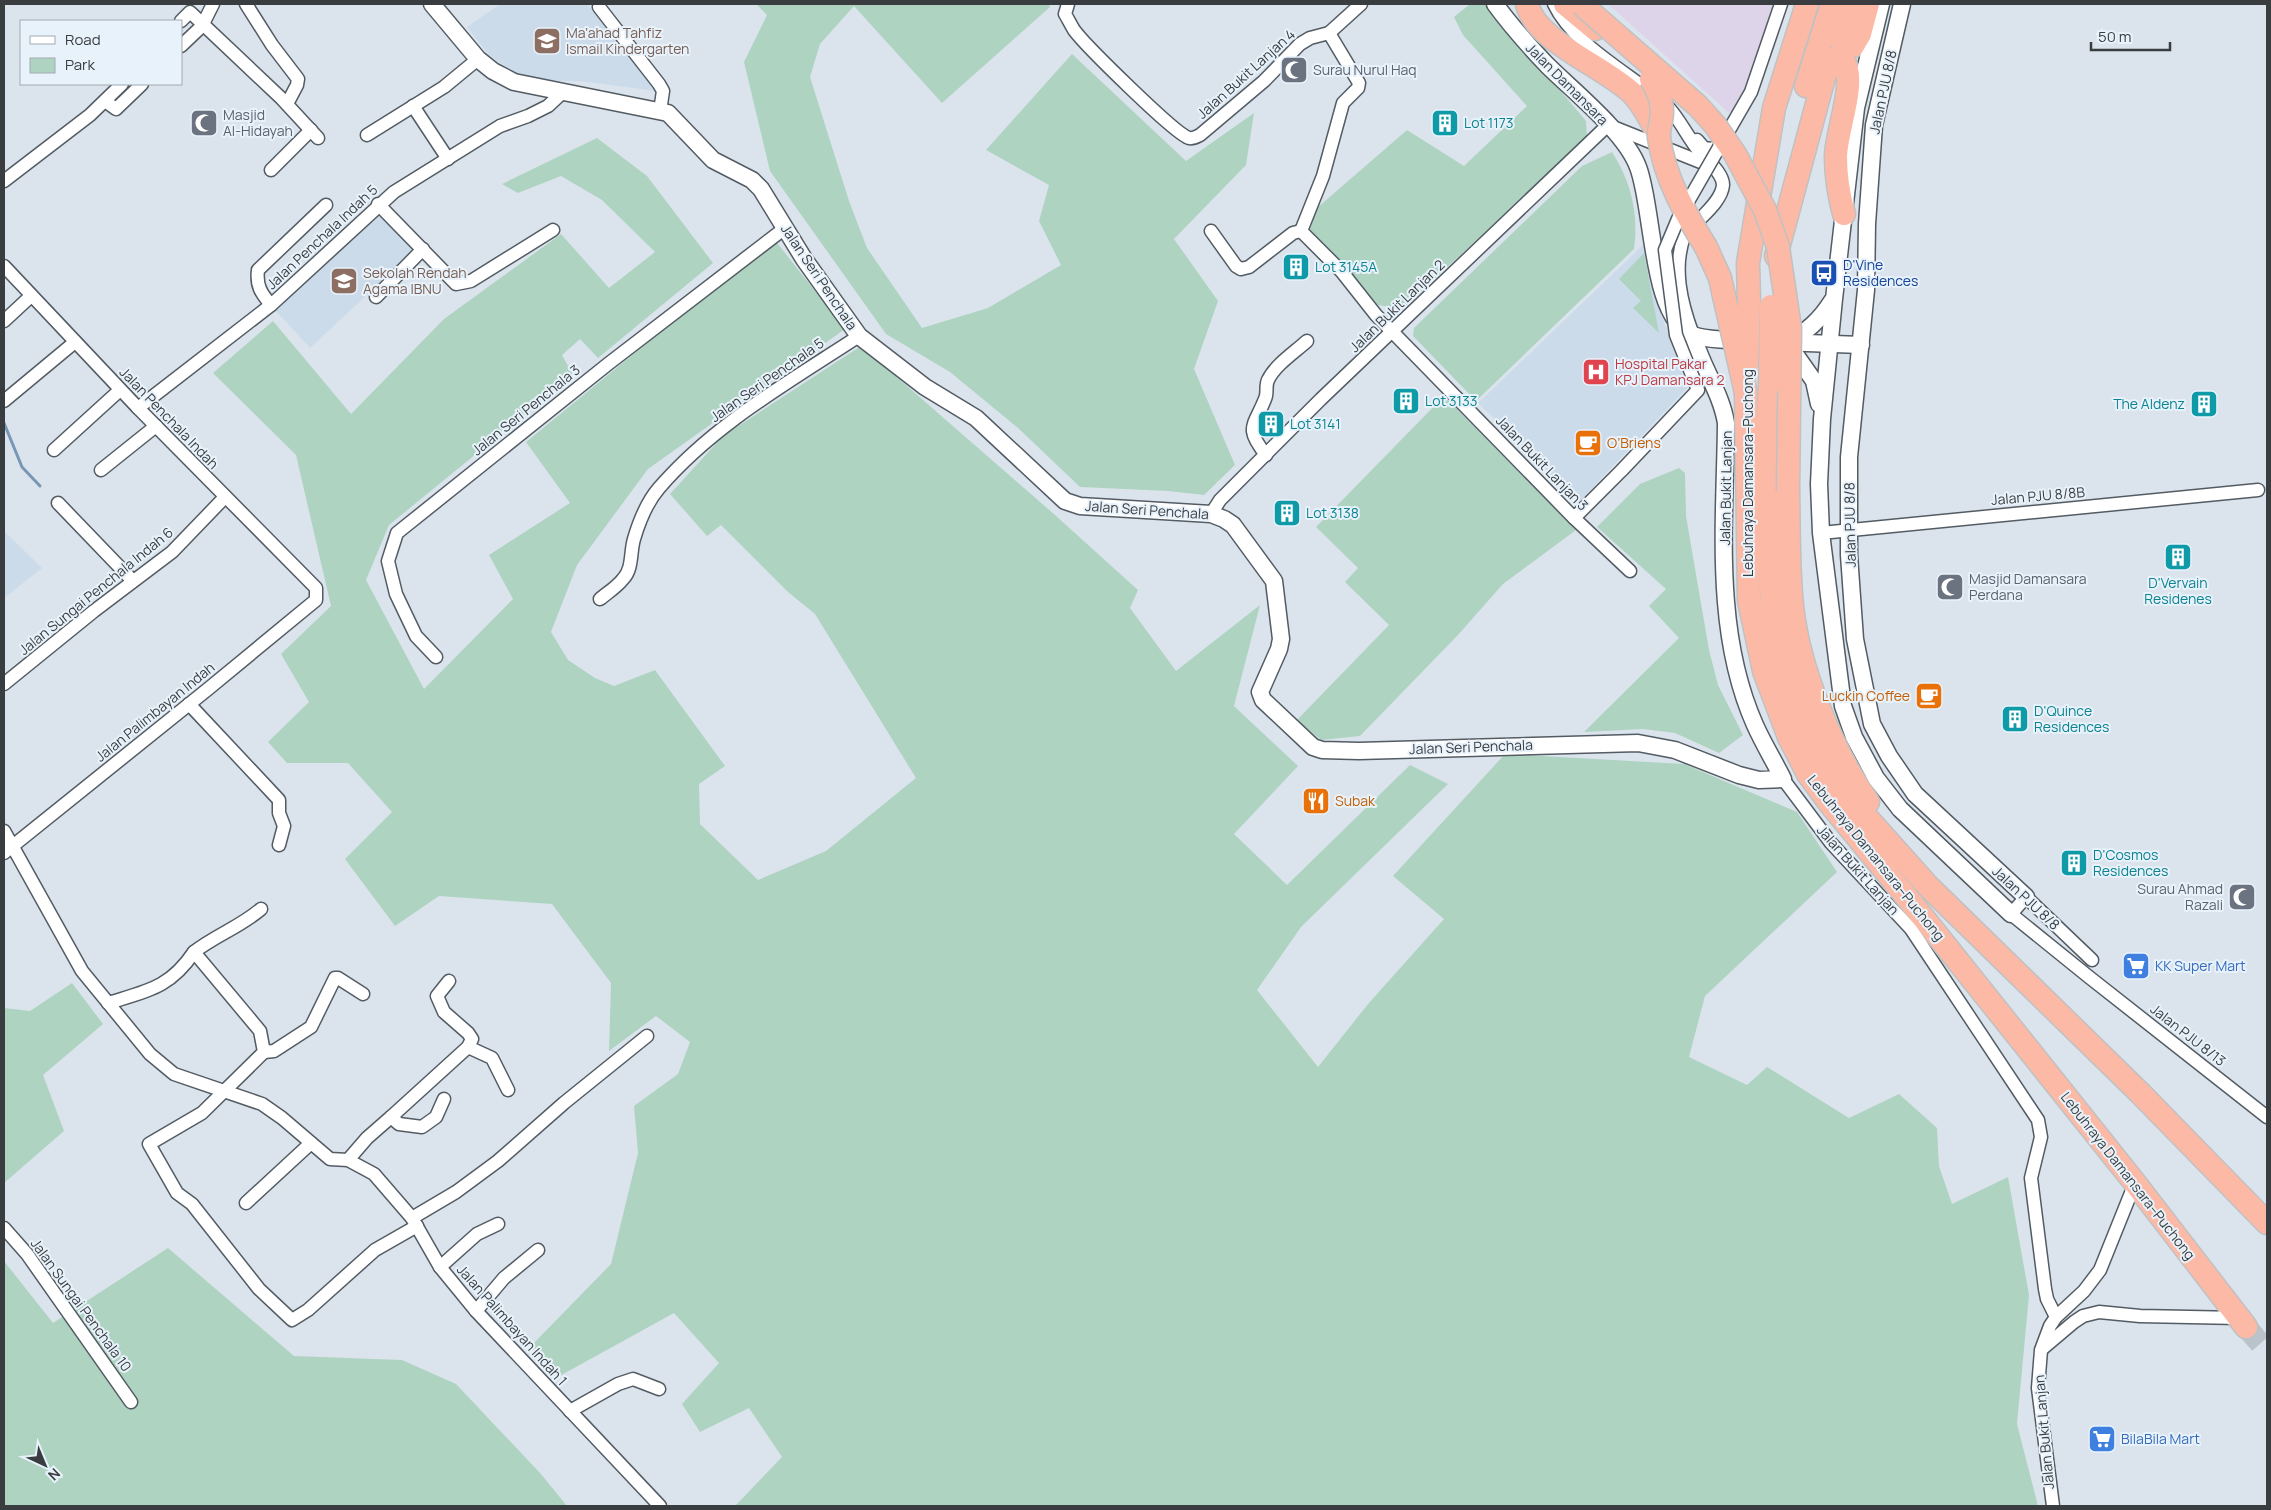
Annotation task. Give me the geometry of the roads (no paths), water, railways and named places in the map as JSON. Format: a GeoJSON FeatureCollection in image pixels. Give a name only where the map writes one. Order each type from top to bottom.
{"type":"FeatureCollection","features":[{"type":"Feature","properties":{"kind":"highway"},"geometry":{"type":"LineString","coordinates":[[1581,4],[1698,106],[1715,125],[1735,154],[1766,210],[1778,247],[1790,328],[1788,491],[1792,607],[1798,644],[1814,693],[1835,744],[1859,789],[1928,886]]}},
{"type":"Feature","properties":{"kind":"highway","name":"Lebuhraya Damansara–Puchong"},"geometry":{"type":"LineString","coordinates":[[1807,4],[1774,108],[1748,263],[1749,302],[1746,393],[1749,600],[1764,671],[1789,737],[1808,774],[1830,805],[1910,901],[2135,1183],[2242,1322]]}},
{"type":"Feature","properties":{"kind":"highway","name":"Lebuhraya Damansara–Puchong"},"geometry":{"type":"LineString","coordinates":[[1832,4],[1799,110],[1782,179],[1775,257],[1766,463],[1772,612],[1784,672],[1806,733],[1823,764],[1845,793],[1928,886],[2140,1093],[2267,1223]]}},
{"type":"Feature","properties":{"kind":"highway"},"geometry":{"type":"LineString","coordinates":[[1819,46],[1840,4]]}},
{"type":"Feature","properties":{"kind":"highway"},"geometry":{"type":"LineString","coordinates":[[1848,4],[1838,35],[1840,41],[1848,47],[1853,46],[1860,34],[1868,4]]}},
{"type":"Feature","properties":{"kind":"highway"},"geometry":{"type":"LineString","coordinates":[[1528,6],[1546,34],[1617,81],[1634,95],[1648,114],[1654,139],[1678,201],[1706,247],[1720,278],[1746,393]]}},
{"type":"Feature","properties":{"kind":"highway"},"geometry":{"type":"LineString","coordinates":[[1558,8],[1651,79],[1659,95],[1662,112],[1654,139]]}},
{"type":"Feature","properties":{"kind":"highway"},"geometry":{"type":"LineString","coordinates":[[1775,257],[1825,74],[1836,58],[1843,60],[1849,72],[1836,156],[1837,186],[1844,214]]}},
{"type":"Feature","properties":{"kind":"street"},"geometry":{"type":"LineString","coordinates":[[182,45],[202,26],[213,4]]}},
{"type":"Feature","properties":{"kind":"street"},"geometry":{"type":"LineString","coordinates":[[246,4],[272,45],[298,79],[297,85],[287,104]]}},
{"type":"Feature","properties":{"kind":"street","name":"Jalan Seri Penchala"},"geometry":{"type":"LineString","coordinates":[[432,4],[478,59],[493,71],[514,82],[668,113],[713,160],[752,180],[761,189],[785,228],[859,336],[925,388],[976,418],[1065,501],[1080,506],[1211,514],[1224,518],[1233,526],[1274,581],[1281,640],[1279,649],[1260,692],[1263,700],[1313,747],[1359,751],[1638,743],[1674,750],[1752,779],[1783,779]]}},
{"type":"Feature","properties":{"kind":"street","name":"Jalan Bukit Lanjan 4"},"geometry":{"type":"LineString","coordinates":[[1066,9],[1074,30],[1171,125],[1188,138],[1200,135],[1264,81],[1300,44],[1310,38],[1329,33],[1361,4]]}},
{"type":"Feature","properties":{"kind":"street","name":"Jalan Damansara"},"geometry":{"type":"LineString","coordinates":[[1495,4],[1516,32],[1608,125],[1638,165]]}},
{"type":"Feature","properties":{"kind":"street"},"geometry":{"type":"LineString","coordinates":[[1727,340],[1693,335],[1680,327],[1666,304],[1659,282],[1661,253],[1678,218],[1751,92],[1780,4]]}},
{"type":"Feature","properties":{"kind":"street","name":"Jalan PJU 8/8"},"geometry":{"type":"LineString","coordinates":[[1881,4],[1856,108],[1822,419],[1819,484],[1821,533],[1843,706],[1854,737],[1876,778],[1900,809],[2037,935]]}},
{"type":"Feature","properties":{"kind":"street","name":"Jalan PJU 8/8"},"geometry":{"type":"LineString","coordinates":[[1902,4],[1874,125],[1867,224],[1866,290],[1849,457],[1849,530],[1855,639],[1872,724],[1889,756],[1915,794],[2092,960],[2077,954]]}},
{"type":"Feature","properties":{"kind":"street"},"geometry":{"type":"LineString","coordinates":[[599,7],[659,84],[662,91],[660,111]]}},
{"type":"Feature","properties":{"kind":"street"},"geometry":{"type":"LineString","coordinates":[[1558,8],[1574,33],[1668,107],[1687,137],[1716,170],[1723,185],[1722,191],[1700,220]]}},
{"type":"Feature","properties":{"kind":"street"},"geometry":{"type":"LineString","coordinates":[[182,20],[190,12],[202,26],[287,104],[315,134],[270,170]]}},
{"type":"Feature","properties":{"kind":"street"},"geometry":{"type":"LineString","coordinates":[[1211,231],[1236,266],[1241,269],[1249,267],[1294,233],[1301,231],[1323,176],[1343,103],[1358,88],[1359,83],[1329,33]]}},
{"type":"Feature","properties":{"kind":"street"},"geometry":{"type":"LineString","coordinates":[[367,135],[444,87],[478,59]]}},
{"type":"Feature","properties":{"kind":"street"},"geometry":{"type":"LineString","coordinates":[[4,181],[105,101],[121,85]]}},
{"type":"Feature","properties":{"kind":"street"},"geometry":{"type":"LineString","coordinates":[[105,101],[116,109],[141,85]]}},
{"type":"Feature","properties":{"kind":"street","name":"Jalan Penchala Indah 5"},"geometry":{"type":"LineString","coordinates":[[138,408],[271,304],[378,204],[394,192],[500,126],[528,116],[548,106],[564,92]]}},
{"type":"Feature","properties":{"kind":"street"},"geometry":{"type":"LineString","coordinates":[[413,106],[448,159]]}},
{"type":"Feature","properties":{"kind":"street"},"geometry":{"type":"LineString","coordinates":[[1608,125],[1654,139],[1716,170],[1731,168],[1739,155]]}},
{"type":"Feature","properties":{"kind":"street","name":"Jalan Bukit Lanjan 2"},"geometry":{"type":"LineString","coordinates":[[1211,514],[1220,500],[1393,330],[1608,125]]}},
{"type":"Feature","properties":{"kind":"street"},"geometry":{"type":"LineString","coordinates":[[1694,135],[1704,148],[1712,149],[1721,144]]}},
{"type":"Feature","properties":{"kind":"street"},"geometry":{"type":"LineString","coordinates":[[1574,518],[1698,390],[1676,335],[1661,253],[1638,165],[1637,152],[1641,145],[1654,139]]}},
{"type":"Feature","properties":{"kind":"street"},"geometry":{"type":"LineString","coordinates":[[378,204],[456,284],[471,281],[553,230]]}},
{"type":"Feature","properties":{"kind":"street"},"geometry":{"type":"LineString","coordinates":[[271,304],[260,291],[256,281],[258,270],[326,205]]}},
{"type":"Feature","properties":{"kind":"street","name":"Jalan Seri Penchala 3"},"geometry":{"type":"LineString","coordinates":[[436,657],[416,636],[396,594],[388,561],[397,533],[608,364],[785,228]]}},
{"type":"Feature","properties":{"kind":"street","name":"Jalan Bukit Lanjan 3"},"geometry":{"type":"LineString","coordinates":[[1301,231],[1342,272],[1376,315],[1393,330],[1574,518],[1630,571]]}},
{"type":"Feature","properties":{"kind":"street"},"geometry":{"type":"LineString","coordinates":[[1686,234],[1681,245],[1678,268],[1683,306],[1693,335]]}},
{"type":"Feature","properties":{"kind":"street"},"geometry":{"type":"LineString","coordinates":[[376,297],[423,250]]}},
{"type":"Feature","properties":{"kind":"street"},"geometry":{"type":"LineString","coordinates":[[1661,253],[1670,268],[1678,268]]}},
{"type":"Feature","properties":{"kind":"street","name":"Jalan Penchala Indah"},"geometry":{"type":"LineString","coordinates":[[4,266],[120,390],[316,588]]}},
{"type":"Feature","properties":{"kind":"street"},"geometry":{"type":"LineString","coordinates":[[4,321],[31,296]]}},
{"type":"Feature","properties":{"kind":"street"},"geometry":{"type":"LineString","coordinates":[[1782,342],[1808,331],[1824,314],[1834,299]]}},
{"type":"Feature","properties":{"kind":"street","name":"Jalan Bukit Lanjan"},"geometry":{"type":"LineString","coordinates":[[1693,335],[1698,354],[1724,409],[1726,423],[1725,566],[1728,618],[1735,660],[1754,725],[1783,779],[1830,843],[1911,929],[2038,1120],[2041,1128],[2041,1137],[2031,1178],[2033,1208],[2045,1288],[2047,1299],[2056,1317],[2050,1326],[2041,1350],[2038,1388],[2053,1506]]}},
{"type":"Feature","properties":{"kind":"street","name":"Jalan Seri Penchala 5"},"geometry":{"type":"LineString","coordinates":[[600,599],[625,578],[630,565],[634,540],[645,511],[658,490],[672,475],[720,429],[753,405],[859,336]]}},
{"type":"Feature","properties":{"kind":"street"},"geometry":{"type":"LineString","coordinates":[[1266,455],[1252,432],[1252,426],[1266,396],[1268,380],[1288,357],[1307,341]]}},
{"type":"Feature","properties":{"kind":"street"},"geometry":{"type":"LineString","coordinates":[[4,401],[75,342]]}},
{"type":"Feature","properties":{"kind":"street"},"geometry":{"type":"LineString","coordinates":[[1782,342],[1861,345]]}},
{"type":"Feature","properties":{"kind":"street"},"geometry":{"type":"LineString","coordinates":[[1782,342],[1814,381],[1822,419]]}},
{"type":"Feature","properties":{"kind":"street"},"geometry":{"type":"LineString","coordinates":[[54,450],[120,390]]}},
{"type":"Feature","properties":{"kind":"street"},"geometry":{"type":"LineString","coordinates":[[102,470],[156,426]]}},
{"type":"Feature","properties":{"kind":"street","name":"Jalan PJU 8/8B"},"geometry":{"type":"LineString","coordinates":[[1821,533],[2258,490]]}},
{"type":"Feature","properties":{"kind":"street","name":"Jalan Sungai Penchala Indah 6"},"geometry":{"type":"LineString","coordinates":[[4,684],[172,552],[225,496]]}},
{"type":"Feature","properties":{"kind":"street"},"geometry":{"type":"LineString","coordinates":[[58,503],[133,581]]}},
{"type":"Feature","properties":{"kind":"street","name":"Jalan Palimbayan Indah"},"geometry":{"type":"LineString","coordinates":[[8,849],[316,600],[316,588]]}},
{"type":"Feature","properties":{"kind":"street"},"geometry":{"type":"LineString","coordinates":[[189,704],[279,800],[279,812],[284,826],[280,845]]}},
{"type":"Feature","properties":{"kind":"street","name":"Jalan Palimbayan Indah 1"},"geometry":{"type":"LineString","coordinates":[[4,831],[8,849],[82,971],[150,1054],[174,1074],[262,1104],[282,1118],[330,1159],[348,1160],[374,1174],[414,1222],[440,1267],[476,1311],[660,1506]]}},
{"type":"Feature","properties":{"kind":"street"},"geometry":{"type":"LineString","coordinates":[[2012,914],[2026,897]]}},
{"type":"Feature","properties":{"kind":"street"},"geometry":{"type":"LineString","coordinates":[[108,1003],[147,991],[175,977],[194,952],[213,938],[232,929],[261,909]]}},
{"type":"Feature","properties":{"kind":"street"},"geometry":{"type":"LineString","coordinates":[[2065,934],[2089,978]]}},
{"type":"Feature","properties":{"kind":"street"},"geometry":{"type":"LineString","coordinates":[[2037,935],[2063,951],[2077,954]]}},
{"type":"Feature","properties":{"kind":"street","name":"Jalan PJU 8/13"},"geometry":{"type":"LineString","coordinates":[[2037,935],[2267,1117]]}},
{"type":"Feature","properties":{"kind":"street"},"geometry":{"type":"LineString","coordinates":[[194,952],[260,1031],[264,1052]]}},
{"type":"Feature","properties":{"kind":"street"},"geometry":{"type":"LineString","coordinates":[[363,994],[335,978],[312,1027],[274,1050],[264,1052],[202,1113],[149,1144],[177,1193],[192,1204],[259,1289],[292,1320],[308,1310],[375,1250],[498,1161],[647,1036]]}},
{"type":"Feature","properties":{"kind":"street"},"geometry":{"type":"LineString","coordinates":[[348,1160],[367,1138],[468,1047],[472,1040],[468,1033],[444,1012],[436,996],[449,981]]}},
{"type":"Feature","properties":{"kind":"street"},"geometry":{"type":"LineString","coordinates":[[468,1047],[492,1058],[508,1090]]}},
{"type":"Feature","properties":{"kind":"street"},"geometry":{"type":"LineString","coordinates":[[391,1117],[399,1124],[422,1126],[436,1117],[444,1099]]}},
{"type":"Feature","properties":{"kind":"street"},"geometry":{"type":"LineString","coordinates":[[246,1203],[311,1142]]}},
{"type":"Feature","properties":{"kind":"street"},"geometry":{"type":"LineString","coordinates":[[2056,1317],[2084,1291],[2100,1270],[2135,1183]]}},
{"type":"Feature","properties":{"kind":"street"},"geometry":{"type":"LineString","coordinates":[[440,1267],[477,1234],[498,1224]]}},
{"type":"Feature","properties":{"kind":"street","name":"Jalan Sungai Penchala 10"},"geometry":{"type":"LineString","coordinates":[[4,1228],[27,1254],[132,1402]]}},
{"type":"Feature","properties":{"kind":"street"},"geometry":{"type":"LineString","coordinates":[[476,1311],[504,1278],[538,1250]]}},
{"type":"Feature","properties":{"kind":"street"},"geometry":{"type":"LineString","coordinates":[[2041,1350],[2083,1316],[2099,1312],[2242,1322]]}},
{"type":"Feature","properties":{"kind":"street"},"geometry":{"type":"LineString","coordinates":[[570,1412],[618,1384],[633,1379],[659,1389]]}},
{"type":"Feature","properties":{"kind":"waterway"},"geometry":{"type":"LineString","coordinates":[[4,423],[22,467],[40,486]]}},
{"type":"Feature","properties":{"kind":"tunnel"},"geometry":{"type":"LineString","coordinates":[[2246,1327],[2267,1351]]}},
{"type":"Feature","properties":{"kind":"place","name":"Ma’ahad Tahfiz Ismail Kindergarten"},"geometry":{"type":"Point","coordinates":[547,41]}},
{"type":"Feature","properties":{"kind":"place","name":"Surau Nurul Haq"},"geometry":{"type":"Point","coordinates":[1294,70]}},
{"type":"Feature","properties":{"kind":"place","name":"Masjid Al-Hidayah"},"geometry":{"type":"Point","coordinates":[204,123]}},
{"type":"Feature","properties":{"kind":"place","name":"Lot 1173"},"geometry":{"type":"Point","coordinates":[1445,123]}},
{"type":"Feature","properties":{"kind":"place","name":"Lot 3145A"},"geometry":{"type":"Point","coordinates":[1296,267]}},
{"type":"Feature","properties":{"kind":"place","name":"D'Vine Residences"},"geometry":{"type":"Point","coordinates":[1824,273]}},
{"type":"Feature","properties":{"kind":"place","name":"Sekolah Rendah Agama IBNU"},"geometry":{"type":"Point","coordinates":[344,281]}},
{"type":"Feature","properties":{"kind":"place","name":"Hospital Pakar KPJ Damansara 2"},"geometry":{"type":"Point","coordinates":[1596,372]}},
{"type":"Feature","properties":{"kind":"place","name":"Lot 3133"},"geometry":{"type":"Point","coordinates":[1406,401]}},
{"type":"Feature","properties":{"kind":"place","name":"The Aldenz"},"geometry":{"type":"Point","coordinates":[2204,404]}},
{"type":"Feature","properties":{"kind":"place","name":"Lot 3141"},"geometry":{"type":"Point","coordinates":[1271,424]}},
{"type":"Feature","properties":{"kind":"place","name":"O’Briens"},"geometry":{"type":"Point","coordinates":[1588,443]}},
{"type":"Feature","properties":{"kind":"place","name":"Lot 3138"},"geometry":{"type":"Point","coordinates":[1287,513]}},
{"type":"Feature","properties":{"kind":"place","name":"D'Vervain Residenes"},"geometry":{"type":"Point","coordinates":[2178,557]}},
{"type":"Feature","properties":{"kind":"place","name":"Masjid Damansara Perdana"},"geometry":{"type":"Point","coordinates":[1950,587]}},
{"type":"Feature","properties":{"kind":"place","name":"Luckin Coffee"},"geometry":{"type":"Point","coordinates":[1929,696]}},
{"type":"Feature","properties":{"kind":"place","name":"D'Quince Residences"},"geometry":{"type":"Point","coordinates":[2015,719]}},
{"type":"Feature","properties":{"kind":"place","name":"Subak"},"geometry":{"type":"Point","coordinates":[1316,801]}},
{"type":"Feature","properties":{"kind":"place","name":"D'Cosmos Residences"},"geometry":{"type":"Point","coordinates":[2074,863]}},
{"type":"Feature","properties":{"kind":"place","name":"Surau Ahmad Razali"},"geometry":{"type":"Point","coordinates":[2242,897]}},
{"type":"Feature","properties":{"kind":"place","name":"KK Super Mart"},"geometry":{"type":"Point","coordinates":[2136,966]}},
{"type":"Feature","properties":{"kind":"place","name":"BilaBila Mart"},"geometry":{"type":"Point","coordinates":[2102,1439]}}]}
